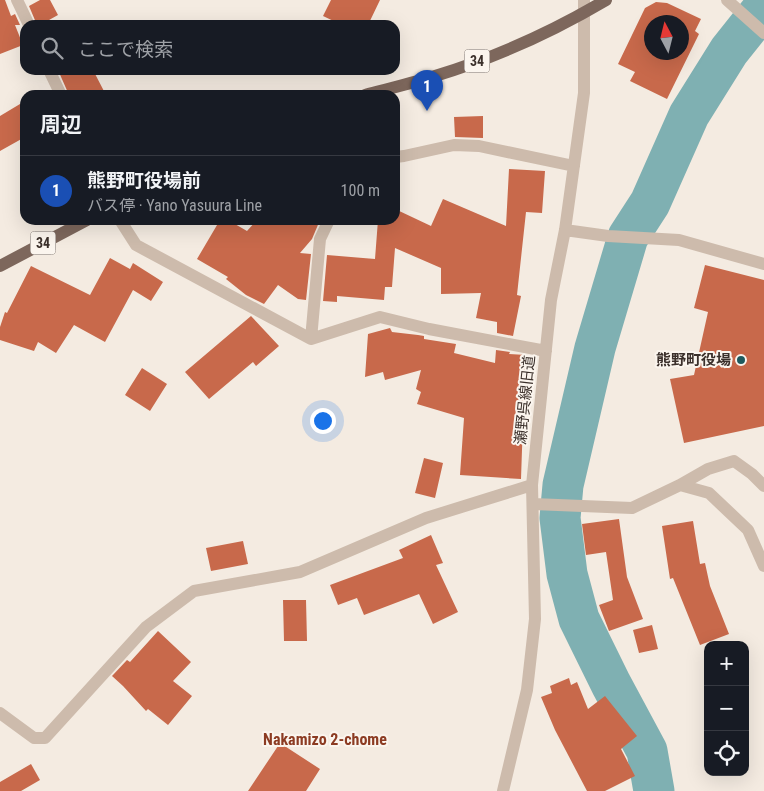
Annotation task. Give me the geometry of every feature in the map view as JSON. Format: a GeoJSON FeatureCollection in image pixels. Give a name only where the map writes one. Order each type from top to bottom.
{"type":"FeatureCollection","features":[{"type":"Feature","properties":{"kind":"main road","name":"34"},"geometry":{"type":"LineString","coordinates":[[383,90],[435,76],[513,48],[584,6],[606,0]]}},
{"type":"Feature","properties":{"kind":"main road","name":"34"},"geometry":{"type":"LineString","coordinates":[[0,266],[78,225]]}},
{"type":"Feature","properties":{"kind":"street"},"geometry":{"type":"LineString","coordinates":[[17,0],[27,20]]}},
{"type":"Feature","properties":{"kind":"street"},"geometry":{"type":"LineString","coordinates":[[728,1],[760,30]]}},
{"type":"Feature","properties":{"kind":"street","name":"瀬野呉線旧道"},"geometry":{"type":"LineString","coordinates":[[504,791],[528,690],[534,619],[532,486],[551,300],[565,230],[584,93],[584,6]]}},
{"type":"Feature","properties":{"kind":"street"},"geometry":{"type":"LineString","coordinates":[[51,75],[59,90]]}},
{"type":"Feature","properties":{"kind":"street"},"geometry":{"type":"LineString","coordinates":[[400,156],[454,145],[479,146],[574,166]]}},
{"type":"Feature","properties":{"kind":"street"},"geometry":{"type":"LineString","coordinates":[[123,225],[136,244],[312,339],[380,317],[429,329],[546,351]]}},
{"type":"Feature","properties":{"kind":"street"},"geometry":{"type":"LineString","coordinates":[[312,339],[320,239],[327,225]]}},
{"type":"Feature","properties":{"kind":"street"},"geometry":{"type":"LineString","coordinates":[[565,230],[608,236],[679,240],[764,264]]}},
{"type":"Feature","properties":{"kind":"street"},"geometry":{"type":"LineString","coordinates":[[533,504],[632,508],[708,469],[734,461],[752,474],[764,486]]}},
{"type":"Feature","properties":{"kind":"street"},"geometry":{"type":"LineString","coordinates":[[680,485],[709,493],[748,530],[764,566]]}},
{"type":"Feature","properties":{"kind":"street"},"geometry":{"type":"LineString","coordinates":[[0,713],[34,738],[45,738],[146,626],[194,591],[300,572],[426,518],[532,486]]}},
{"type":"Feature","properties":{"kind":"building"},"geometry":{"type":"Polygon","coordinates":[[[0,0],[5,0],[11,16],[15,14],[20,25],[15,25],[20,38],[20,46],[0,54],[0,0]]]}},
{"type":"Feature","properties":{"kind":"building"},"geometry":{"type":"Polygon","coordinates":[[[40,0],[50,0],[58,15],[49,20],[35,20],[29,6],[40,0]]]}},
{"type":"Feature","properties":{"kind":"building"},"geometry":{"type":"Polygon","coordinates":[[[331,0],[380,0],[370,20],[331,20],[323,16],[331,0]]]}},
{"type":"Feature","properties":{"kind":"building"},"geometry":{"type":"Polygon","coordinates":[[[656,2],[667,3],[701,19],[695,31],[699,34],[689,54],[689,15],[644,15],[644,60],[686,60],[667,99],[630,81],[635,72],[618,64],[645,8],[656,2]]]}},
{"type":"Feature","properties":{"kind":"building"},"geometry":{"type":"Polygon","coordinates":[[[60,75],[96,75],[103,90],[67,90],[60,75]]]}},
{"type":"Feature","properties":{"kind":"building"},"geometry":{"type":"Polygon","coordinates":[[[20,104],[20,140],[0,151],[0,116],[20,104]]]}},
{"type":"Feature","properties":{"kind":"building"},"geometry":{"type":"Polygon","coordinates":[[[483,116],[483,138],[455,137],[454,117],[483,116]]]}},
{"type":"Feature","properties":{"kind":"building"},"geometry":{"type":"Polygon","coordinates":[[[509,169],[545,171],[542,213],[526,212],[517,295],[521,296],[513,336],[497,333],[497,322],[476,318],[481,293],[441,294],[441,268],[395,248],[392,287],[385,287],[384,300],[337,296],[337,302],[323,301],[327,255],[375,259],[378,225],[400,225],[400,211],[431,226],[443,199],[506,226],[509,169]]]}},
{"type":"Feature","properties":{"kind":"building"},"geometry":{"type":"Polygon","coordinates":[[[217,225],[237,225],[247,231],[252,225],[318,225],[312,239],[300,253],[311,254],[306,300],[298,299],[278,285],[264,304],[246,295],[226,279],[228,277],[197,259],[217,225]]]}},
{"type":"Feature","properties":{"kind":"building"},"geometry":{"type":"Polygon","coordinates":[[[110,258],[130,269],[133,263],[163,282],[151,301],[133,290],[105,342],[74,325],[56,353],[38,342],[34,351],[0,340],[0,327],[5,312],[7,313],[31,266],[90,295],[110,258]]]}},
{"type":"Feature","properties":{"kind":"building"},"geometry":{"type":"Polygon","coordinates":[[[705,265],[764,280],[764,426],[684,443],[670,379],[694,375],[708,312],[694,308],[705,265]]]}},
{"type":"Feature","properties":{"kind":"building"},"geometry":{"type":"Polygon","coordinates":[[[251,316],[279,346],[256,366],[253,362],[209,399],[185,372],[251,316]]]}},
{"type":"Feature","properties":{"kind":"building"},"geometry":{"type":"Polygon","coordinates":[[[390,328],[392,332],[424,336],[424,339],[456,344],[454,353],[495,363],[496,350],[510,352],[509,354],[526,355],[524,400],[527,400],[526,420],[523,420],[521,479],[460,475],[464,418],[417,404],[421,392],[416,389],[421,370],[385,380],[383,372],[365,377],[368,334],[390,328]]]}},
{"type":"Feature","properties":{"kind":"building"},"geometry":{"type":"Polygon","coordinates":[[[142,368],[167,384],[150,411],[125,395],[142,368]]]}},
{"type":"Feature","properties":{"kind":"building"},"geometry":{"type":"Polygon","coordinates":[[[424,458],[443,463],[435,498],[415,493],[424,458]]]}},
{"type":"Feature","properties":{"kind":"building"},"geometry":{"type":"Polygon","coordinates":[[[619,519],[627,577],[643,619],[609,631],[599,605],[613,600],[606,552],[586,555],[582,524],[619,519]]]}},
{"type":"Feature","properties":{"kind":"building"},"geometry":{"type":"Polygon","coordinates":[[[693,521],[700,564],[705,563],[710,586],[729,634],[711,641],[704,641],[704,643],[700,645],[673,578],[670,579],[662,526],[693,521]]]}},
{"type":"Feature","properties":{"kind":"building"},"geometry":{"type":"Polygon","coordinates":[[[431,535],[443,563],[436,565],[458,612],[433,624],[419,594],[364,615],[357,598],[338,605],[330,585],[403,558],[399,550],[431,535]]]}},
{"type":"Feature","properties":{"kind":"building"},"geometry":{"type":"Polygon","coordinates":[[[243,541],[248,564],[211,571],[206,548],[243,541]]]}},
{"type":"Feature","properties":{"kind":"building"},"geometry":{"type":"Polygon","coordinates":[[[283,600],[306,600],[307,641],[284,641],[283,600]]]}},
{"type":"Feature","properties":{"kind":"building"},"geometry":{"type":"Polygon","coordinates":[[[652,625],[658,649],[639,653],[633,630],[652,625]]]}},
{"type":"Feature","properties":{"kind":"building"},"geometry":{"type":"Polygon","coordinates":[[[158,631],[191,662],[173,681],[192,696],[168,725],[148,709],[146,711],[112,676],[127,660],[130,662],[158,631]]]}},
{"type":"Feature","properties":{"kind":"building"},"geometry":{"type":"Polygon","coordinates":[[[569,678],[571,685],[577,682],[588,709],[605,696],[637,736],[621,749],[635,776],[605,791],[587,791],[555,730],[541,697],[552,693],[550,686],[569,678]]]}},
{"type":"Feature","properties":{"kind":"building"},"geometry":{"type":"Polygon","coordinates":[[[280,743],[320,769],[306,791],[248,791],[280,743]]]}},
{"type":"Feature","properties":{"kind":"building"},"geometry":{"type":"Polygon","coordinates":[[[31,764],[40,780],[21,791],[0,791],[0,782],[31,764]]]}},
{"type":"Feature","properties":{"kind":"waterway"},"geometry":{"type":"LineString","coordinates":[[654,791],[647,751],[579,619],[567,574],[560,518],[563,485],[595,348],[628,237],[650,203],[689,115],[729,51],[764,7]]}},
{"type":"Feature","properties":{"kind":"place","name":"熊野町役場前"},"geometry":{"type":"Point","coordinates":[427,111]}},
{"type":"Feature","properties":{"kind":"place","name":"熊野町役場"},"geometry":{"type":"Point","coordinates":[741,360]}},
{"type":"Feature","properties":{"kind":"district","name":"Nakamizo 2-chome"},"geometry":{"type":"Point","coordinates":[325,739]}}]}
